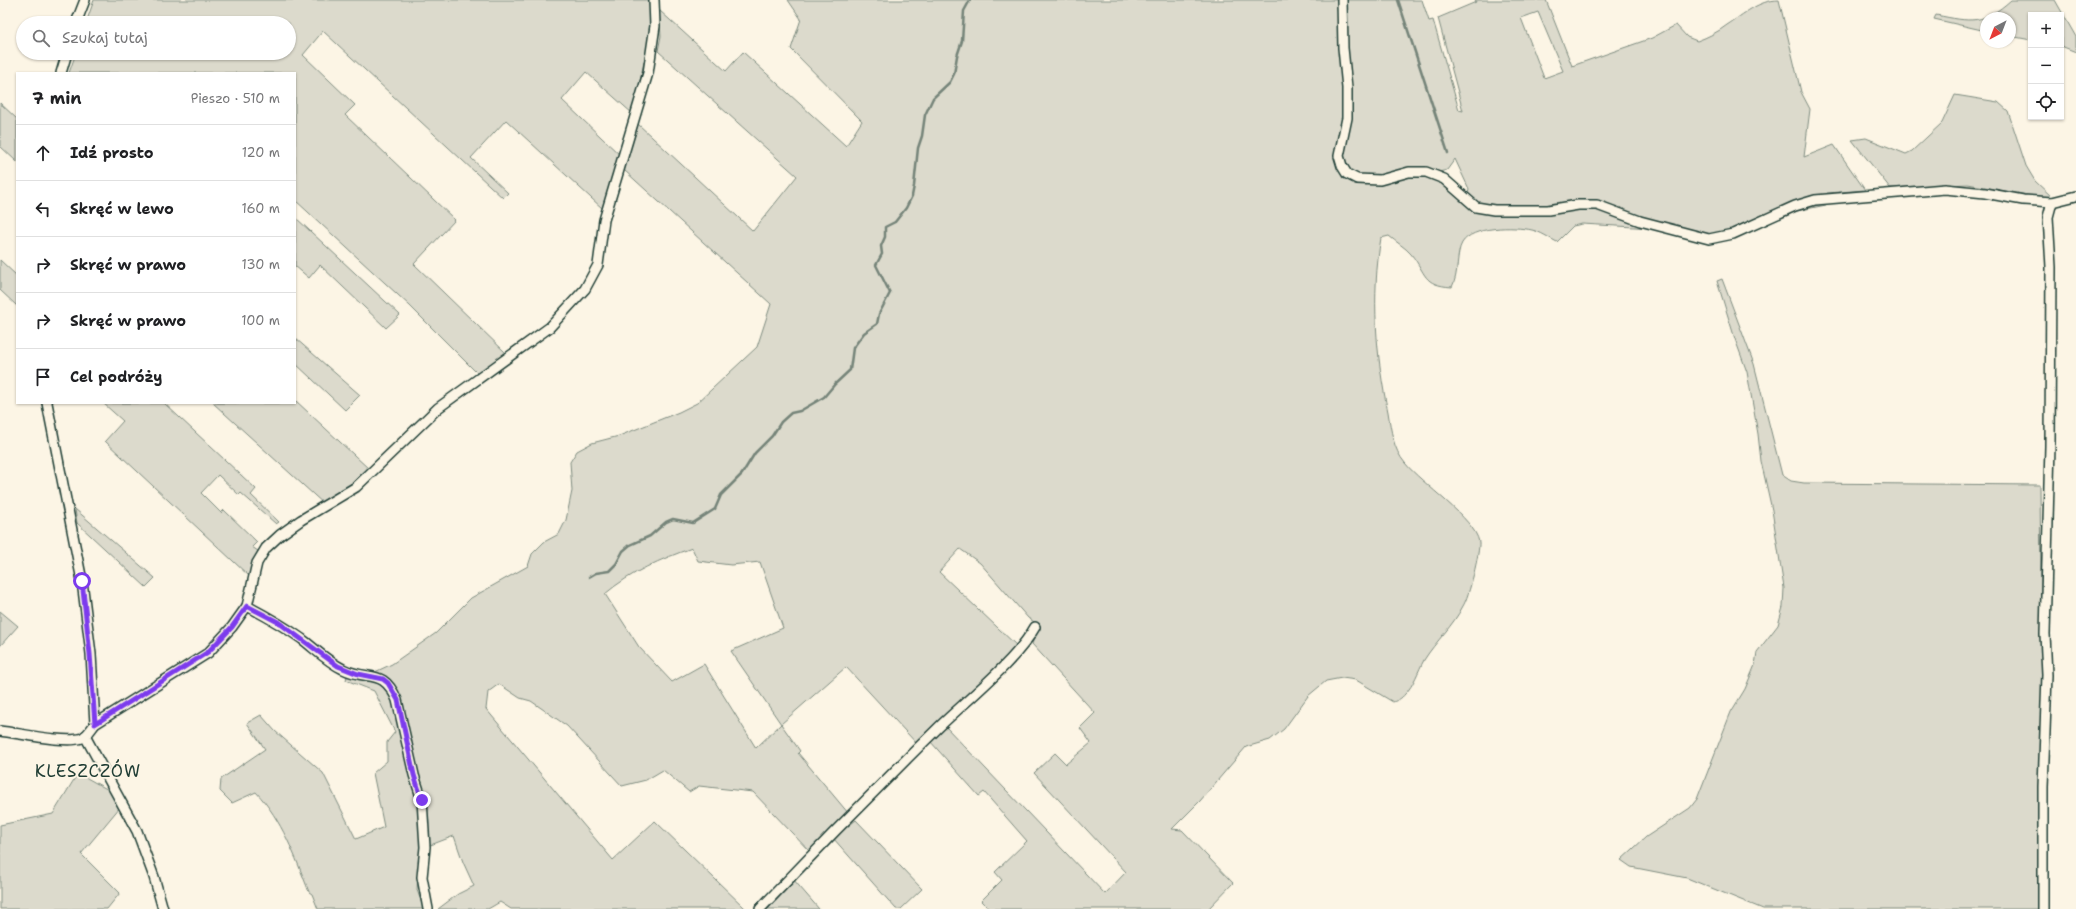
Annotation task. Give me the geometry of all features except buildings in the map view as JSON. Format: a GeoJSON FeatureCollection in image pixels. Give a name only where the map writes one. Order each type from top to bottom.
{"type":"FeatureCollection","features":[{"type":"Feature","properties":{"kind":"street"},"geometry":{"type":"LineString","coordinates":[[79,16],[85,0]]}},
{"type":"Feature","properties":{"kind":"street"},"geometry":{"type":"LineString","coordinates":[[0,731],[74,740],[85,736],[95,724],[208,652],[232,627],[247,606],[258,563],[266,548],[280,535],[301,520],[356,487],[438,408],[550,327],[585,290],[598,265],[604,220],[648,73],[655,26],[654,0]]}},
{"type":"Feature","properties":{"kind":"street"},"geometry":{"type":"LineString","coordinates":[[1342,0],[1344,59],[1347,88],[1346,118],[1339,156],[1342,166],[1347,174],[1357,179],[1367,181],[1380,180],[1409,172],[1426,172],[1444,179],[1476,207],[1494,210],[1548,210],[1578,205],[1597,205],[1640,221],[1709,239],[1734,234],[1794,206],[1815,200],[1945,189],[1985,193],[2023,200],[2052,202],[2076,196]]}},
{"type":"Feature","properties":{"kind":"street"},"geometry":{"type":"LineString","coordinates":[[62,72],[65,60]]}},
{"type":"Feature","properties":{"kind":"street"},"geometry":{"type":"LineString","coordinates":[[2043,909],[2051,267],[2048,216],[2052,202]]}},
{"type":"Feature","properties":{"kind":"street"},"geometry":{"type":"LineString","coordinates":[[47,404],[82,581],[90,654],[95,724]]}},
{"type":"Feature","properties":{"kind":"street"},"geometry":{"type":"LineString","coordinates":[[247,606],[278,622],[338,666],[358,674],[383,679],[394,692],[398,700],[414,775],[422,800],[425,846],[422,877],[428,909]]}},
{"type":"Feature","properties":{"kind":"street"},"geometry":{"type":"LineString","coordinates":[[760,909],[911,755],[1006,663],[1029,638],[1035,627]]}},
{"type":"Feature","properties":{"kind":"street"},"geometry":{"type":"LineString","coordinates":[[85,736],[136,831],[154,877],[162,909]]}},
{"type":"Feature","properties":{"kind":"shaded area"},"geometry":{"type":"Polygon","coordinates":[[[94,0],[649,0],[651,29],[633,114],[586,72],[562,100],[621,156],[603,209],[506,120],[471,158],[508,193],[503,198],[323,31],[303,55],[355,105],[345,115],[455,220],[414,264],[506,353],[478,374],[410,306],[296,201],[296,72],[69,72],[74,60],[296,60],[296,16],[88,16],[94,0]]]}},
{"type":"Feature","properties":{"kind":"shaded area"},"geometry":{"type":"Polygon","coordinates":[[[788,0],[1339,0],[1345,86],[1341,136],[1345,176],[1354,182],[1365,185],[1409,176],[1420,175],[1430,177],[1445,185],[1464,203],[1469,189],[1455,159],[1447,170],[1439,172],[1390,173],[1368,178],[1349,171],[1344,157],[1351,119],[1346,48],[1347,0],[1422,0],[1429,21],[1433,20],[1459,110],[1463,111],[1438,18],[1476,2],[1475,0],[1546,0],[1572,66],[1652,38],[1676,25],[1687,37],[1697,41],[1716,32],[1758,5],[1765,2],[1779,0],[1801,92],[1810,109],[1804,157],[1834,145],[1865,190],[1827,193],[1826,205],[1792,212],[1759,227],[1725,238],[1652,228],[1582,224],[1573,226],[1557,242],[1539,232],[1532,230],[1505,228],[1484,230],[1467,237],[1462,243],[1459,252],[1456,276],[1452,287],[1442,286],[1430,281],[1406,249],[1389,236],[1381,238],[1376,282],[1376,326],[1380,370],[1393,439],[1401,458],[1405,463],[1458,512],[1475,533],[1479,542],[1479,547],[1474,574],[1468,594],[1459,613],[1424,660],[1416,678],[1402,697],[1393,702],[1356,680],[1342,678],[1326,681],[1308,696],[1284,729],[1270,740],[1246,747],[1200,801],[1172,829],[1182,830],[1233,883],[1208,909],[989,909],[981,901],[1002,880],[995,872],[1027,841],[984,792],[979,796],[930,741],[946,727],[1105,894],[1126,872],[1034,773],[1055,753],[1066,764],[1091,743],[1080,728],[1095,713],[1032,644],[1039,625],[1028,618],[980,563],[960,549],[939,572],[1017,646],[918,745],[846,667],[781,724],[800,751],[798,753],[849,814],[811,853],[753,792],[699,786],[689,792],[663,770],[646,780],[622,786],[567,726],[531,701],[520,698],[499,684],[488,692],[486,709],[613,860],[655,821],[746,909],[511,909],[500,902],[488,909],[438,909],[458,894],[474,886],[463,862],[454,836],[428,846],[424,871],[418,870],[417,890],[424,909],[318,909],[312,894],[309,892],[281,826],[256,792],[232,803],[220,791],[221,779],[265,749],[247,723],[261,715],[275,731],[323,773],[356,839],[384,827],[373,773],[387,761],[387,742],[395,732],[374,691],[346,680],[349,668],[375,672],[392,664],[436,633],[471,598],[528,566],[532,554],[544,542],[559,534],[566,520],[572,491],[570,462],[577,451],[592,443],[619,436],[679,412],[697,403],[757,347],[771,304],[624,170],[638,124],[753,231],[797,176],[658,51],[661,36],[659,10],[726,71],[743,52],[846,146],[862,121],[791,49],[801,19],[788,0]],[[1538,12],[1521,18],[1544,78],[1563,71],[1538,12]],[[692,548],[647,567],[625,579],[605,594],[639,647],[672,682],[704,664],[756,748],[781,724],[731,651],[783,628],[760,562],[731,565],[698,561],[692,548]]]}},
{"type":"Feature","properties":{"kind":"shaded area"},"geometry":{"type":"Polygon","coordinates":[[[2011,0],[2055,0],[2062,12],[2028,12],[2028,39],[2016,37],[2016,12],[1995,12],[2011,0]]]}},
{"type":"Feature","properties":{"kind":"shaded area"},"geometry":{"type":"Polygon","coordinates":[[[1936,15],[1976,20],[1980,19],[1980,30],[1934,19],[1936,15]]]}},
{"type":"Feature","properties":{"kind":"shaded area"},"geometry":{"type":"Polygon","coordinates":[[[2064,16],[2076,37],[2076,52],[2064,47],[2064,16]]]}},
{"type":"Feature","properties":{"kind":"shaded area"},"geometry":{"type":"Polygon","coordinates":[[[1955,95],[1998,102],[2008,111],[2026,166],[2035,181],[2052,197],[2044,198],[1968,184],[1890,188],[1852,140],[1866,138],[1906,154],[1912,151],[1942,123],[1955,95]]]}},
{"type":"Feature","properties":{"kind":"shaded area"},"geometry":{"type":"Polygon","coordinates":[[[0,103],[16,118],[16,161],[0,146],[0,103]]]}},
{"type":"Feature","properties":{"kind":"shaded area"},"geometry":{"type":"Polygon","coordinates":[[[296,218],[400,315],[386,328],[320,265],[309,278],[296,267],[296,218]]]}},
{"type":"Feature","properties":{"kind":"shaded area"},"geometry":{"type":"Polygon","coordinates":[[[0,260],[16,275],[16,305],[0,290],[0,260]]]}},
{"type":"Feature","properties":{"kind":"shaded area"},"geometry":{"type":"Polygon","coordinates":[[[1722,279],[1754,364],[1782,475],[1791,481],[1804,483],[2040,485],[2042,684],[2040,909],[1763,909],[1687,878],[1631,867],[1621,860],[1646,837],[1690,808],[1697,799],[1731,712],[1745,689],[1755,665],[1757,652],[1778,625],[1783,607],[1784,588],[1772,510],[1761,461],[1758,434],[1747,372],[1717,281],[1722,279]]]}},
{"type":"Feature","properties":{"kind":"shaded area"},"geometry":{"type":"Polygon","coordinates":[[[296,339],[360,395],[345,410],[296,364],[296,339]]]}},
{"type":"Feature","properties":{"kind":"shaded area"},"geometry":{"type":"Polygon","coordinates":[[[296,401],[369,469],[325,505],[214,404],[296,404],[296,401]]]}},
{"type":"Feature","properties":{"kind":"shaded area"},"geometry":{"type":"Polygon","coordinates":[[[104,404],[165,404],[256,489],[251,495],[279,522],[276,524],[241,493],[239,495],[218,475],[201,493],[221,513],[224,510],[257,542],[252,547],[258,551],[249,576],[105,441],[123,421],[104,404]]]}},
{"type":"Feature","properties":{"kind":"shaded area"},"geometry":{"type":"Polygon","coordinates":[[[75,509],[155,578],[146,587],[77,523],[75,509]]]}},
{"type":"Feature","properties":{"kind":"shaded area"},"geometry":{"type":"Polygon","coordinates":[[[0,611],[18,626],[0,646],[0,611]]]}},
{"type":"Feature","properties":{"kind":"shaded area"},"geometry":{"type":"Polygon","coordinates":[[[78,773],[112,792],[120,807],[81,854],[120,893],[107,909],[0,909],[0,825],[53,814],[78,773]]]}},
{"type":"Feature","properties":{"kind":"shaded area"},"geometry":{"type":"Polygon","coordinates":[[[856,820],[922,889],[901,909],[896,909],[833,838],[856,820]]]}},
{"type":"Feature","properties":{"kind":"shaded area"},"geometry":{"type":"Polygon","coordinates":[[[793,879],[819,909],[766,909],[793,879]]]}},
{"type":"Feature","properties":{"kind":"waterway"},"geometry":{"type":"LineString","coordinates":[[589,577],[596,573],[609,571],[616,564],[623,551],[630,545],[650,536],[666,522],[673,519],[693,523],[715,509],[721,495],[742,474],[755,453],[772,436],[781,422],[791,413],[800,411],[824,397],[850,370],[853,348],[864,333],[877,324],[879,314],[890,293],[876,265],[882,254],[881,246],[885,237],[885,227],[895,222],[906,208],[912,196],[918,148],[922,136],[925,115],[933,98],[950,82],[954,74],[957,56],[962,41],[964,11],[970,0]]}},
{"type":"Feature","properties":{"kind":"waterway"},"geometry":{"type":"LineString","coordinates":[[1398,0],[1448,153]]}},
{"type":"Feature","properties":{"kind":"district","name":"KLESZCZÓW"},"geometry":{"type":"Point","coordinates":[88,771]}},
{"type":"Feature","properties":{"kind":"route"},"geometry":{"type":"LineString","coordinates":[[82,581],[90,654],[95,724],[208,652],[232,627],[247,606],[278,622],[332,663],[344,670],[365,676],[373,676],[383,679],[388,683],[398,700],[414,775],[422,800]]}}]}
